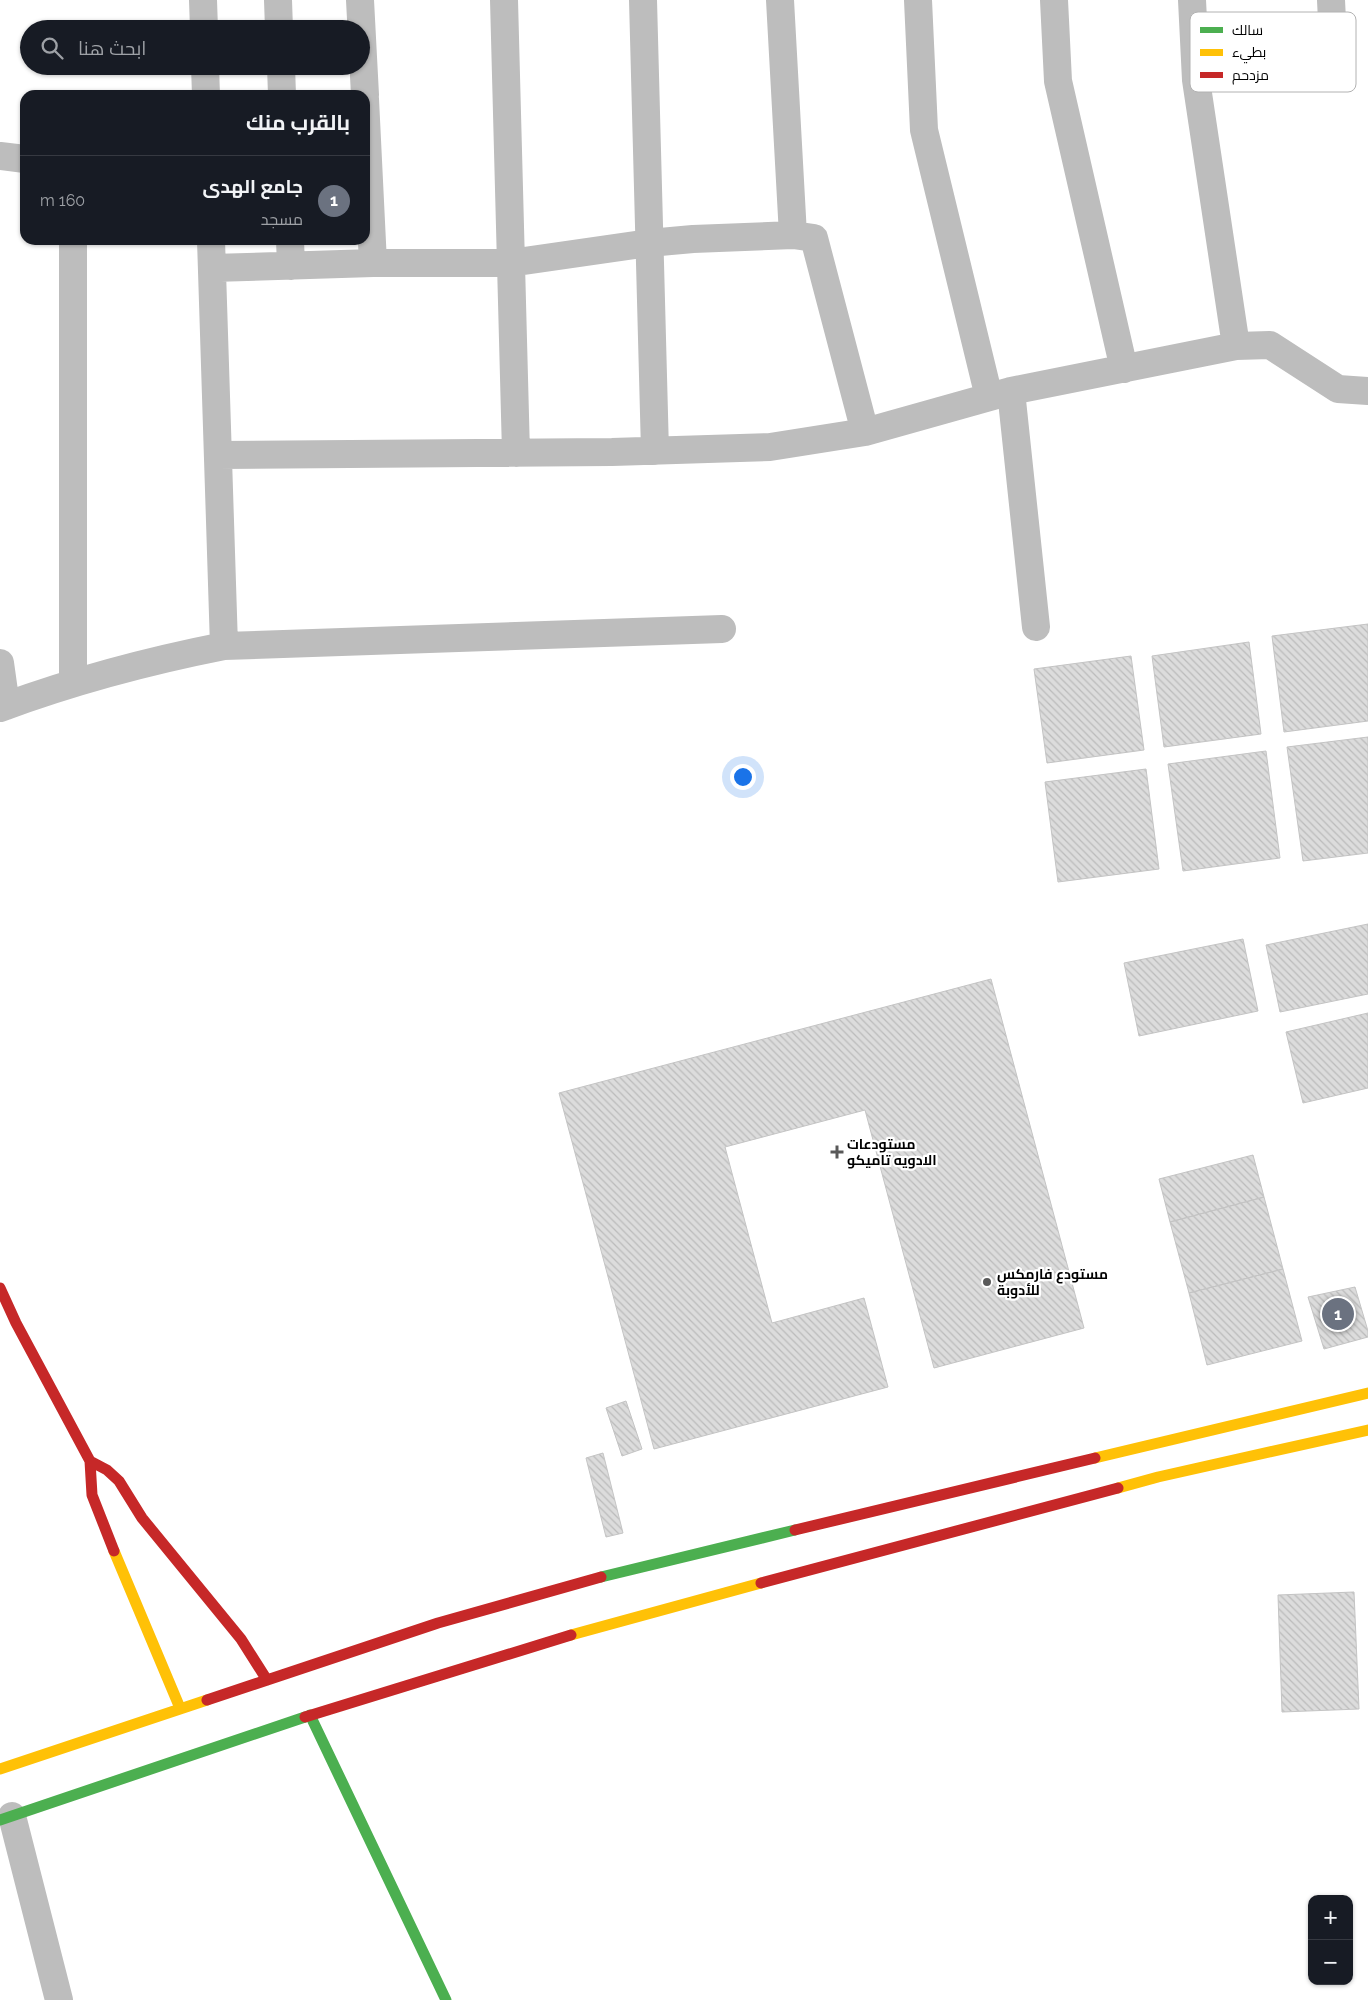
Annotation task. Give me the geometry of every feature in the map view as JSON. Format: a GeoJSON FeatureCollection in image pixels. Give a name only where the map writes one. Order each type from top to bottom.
{"type":"FeatureCollection","features":[{"type":"Feature","properties":{"kind":"main road"},"geometry":{"type":"LineString","coordinates":[[0,1288],[16,1323],[90,1461],[92,1495],[96,1509],[180,1708]]}},
{"type":"Feature","properties":{"kind":"main road"},"geometry":{"type":"LineString","coordinates":[[0,1768],[136,1725],[180,1708],[438,1623],[601,1576],[1368,1393]]}},
{"type":"Feature","properties":{"kind":"main road"},"geometry":{"type":"LineString","coordinates":[[6,1818],[310,1715],[462,1667],[596,1628],[909,1539],[1158,1477],[1368,1430]]}},
{"type":"Feature","properties":{"kind":"main road"},"geometry":{"type":"LineString","coordinates":[[90,1461],[107,1470],[118,1480],[146,1524],[241,1639],[267,1680]]}},
{"type":"Feature","properties":{"kind":"main road"},"geometry":{"type":"LineString","coordinates":[[900,1504],[904,1519]]}},
{"type":"Feature","properties":{"kind":"main road"},"geometry":{"type":"LineString","coordinates":[[310,1715],[446,2000]]}},
{"type":"Feature","properties":{"kind":"street"},"geometry":{"type":"LineString","coordinates":[[203,0],[204,20]]}},
{"type":"Feature","properties":{"kind":"street"},"geometry":{"type":"LineString","coordinates":[[278,0],[279,20]]}},
{"type":"Feature","properties":{"kind":"street"},"geometry":{"type":"LineString","coordinates":[[360,0],[361,20]]}},
{"type":"Feature","properties":{"kind":"street"},"geometry":{"type":"LineString","coordinates":[[504,0],[516,453]]}},
{"type":"Feature","properties":{"kind":"street"},"geometry":{"type":"LineString","coordinates":[[642,0],[655,450]]}},
{"type":"Feature","properties":{"kind":"street"},"geometry":{"type":"LineString","coordinates":[[780,0],[792,235]]}},
{"type":"Feature","properties":{"kind":"street"},"geometry":{"type":"LineString","coordinates":[[918,0],[924,130],[1000,394],[1036,627]]}},
{"type":"Feature","properties":{"kind":"street"},"geometry":{"type":"LineString","coordinates":[[1054,0],[1058,81],[1124,369]]}},
{"type":"Feature","properties":{"kind":"street"},"geometry":{"type":"LineString","coordinates":[[205,75],[206,90]]}},
{"type":"Feature","properties":{"kind":"street"},"geometry":{"type":"LineString","coordinates":[[281,75],[282,90]]}},
{"type":"Feature","properties":{"kind":"street"},"geometry":{"type":"LineString","coordinates":[[364,75],[365,90]]}},
{"type":"Feature","properties":{"kind":"street"},"geometry":{"type":"LineString","coordinates":[[1198,92],[1236,346]]}},
{"type":"Feature","properties":{"kind":"street"},"geometry":{"type":"LineString","coordinates":[[0,156],[20,158]]}},
{"type":"Feature","properties":{"kind":"street"},"geometry":{"type":"LineString","coordinates":[[370,202],[373,264]]}},
{"type":"Feature","properties":{"kind":"street"},"geometry":{"type":"LineString","coordinates":[[212,268],[290,253],[373,264],[510,264],[649,243],[693,239],[792,235],[814,238],[865,432]]}},
{"type":"Feature","properties":{"kind":"street"},"geometry":{"type":"LineString","coordinates":[[73,245],[73,683]]}},
{"type":"Feature","properties":{"kind":"street"},"geometry":{"type":"LineString","coordinates":[[211,245],[224,646]]}},
{"type":"Feature","properties":{"kind":"street"},"geometry":{"type":"LineString","coordinates":[[218,455],[516,453],[770,447],[865,432],[1000,394],[1236,346],[1270,345],[1338,389],[1368,391]]}},
{"type":"Feature","properties":{"kind":"street"},"geometry":{"type":"LineString","coordinates":[[0,663],[3,707],[73,683],[173,656],[224,646],[722,629]]}},
{"type":"Feature","properties":{"kind":"street"},"geometry":{"type":"LineString","coordinates":[[6,1818],[59,2000]]}},
{"type":"Feature","properties":{"kind":"building"},"geometry":{"type":"Polygon","coordinates":[[[1368,624],[1368,721],[1284,732],[1272,636],[1368,624]]]}},
{"type":"Feature","properties":{"kind":"building"},"geometry":{"type":"Polygon","coordinates":[[[1249,642],[1261,734],[1164,747],[1152,656],[1249,642]]]}},
{"type":"Feature","properties":{"kind":"building"},"geometry":{"type":"Polygon","coordinates":[[[1131,656],[1144,750],[1047,763],[1034,669],[1131,656]]]}},
{"type":"Feature","properties":{"kind":"building"},"geometry":{"type":"Polygon","coordinates":[[[1368,737],[1368,853],[1303,861],[1287,747],[1368,737]]]}},
{"type":"Feature","properties":{"kind":"building"},"geometry":{"type":"Polygon","coordinates":[[[1266,751],[1280,858],[1183,871],[1168,764],[1266,751]]]}},
{"type":"Feature","properties":{"kind":"building"},"geometry":{"type":"Polygon","coordinates":[[[1146,769],[1159,869],[1058,882],[1045,782],[1146,769]]]}},
{"type":"Feature","properties":{"kind":"building"},"geometry":{"type":"Polygon","coordinates":[[[1368,924],[1368,994],[1280,1012],[1266,945],[1368,924]]]}},
{"type":"Feature","properties":{"kind":"building"},"geometry":{"type":"Polygon","coordinates":[[[1243,939],[1258,1011],[1139,1036],[1124,963],[1243,939]]]}},
{"type":"Feature","properties":{"kind":"building"},"geometry":{"type":"Polygon","coordinates":[[[991,979],[1084,1328],[934,1368],[865,1110],[725,1147],[772,1323],[864,1298],[888,1387],[654,1449],[559,1093],[991,979]]]}},
{"type":"Feature","properties":{"kind":"building"},"geometry":{"type":"Polygon","coordinates":[[[1368,1013],[1368,1088],[1303,1103],[1286,1032],[1368,1013]]]}},
{"type":"Feature","properties":{"kind":"building"},"geometry":{"type":"Polygon","coordinates":[[[1253,1155],[1264,1197],[1170,1222],[1159,1179],[1253,1155]]]}},
{"type":"Feature","properties":{"kind":"building"},"geometry":{"type":"Polygon","coordinates":[[[1264,1197],[1283,1269],[1189,1293],[1170,1222],[1264,1197]]]}},
{"type":"Feature","properties":{"kind":"building"},"geometry":{"type":"Polygon","coordinates":[[[1283,1269],[1302,1341],[1207,1365],[1189,1293],[1283,1269]]]}},
{"type":"Feature","properties":{"kind":"building"},"geometry":{"type":"Polygon","coordinates":[[[1355,1287],[1368,1331],[1368,1337],[1324,1349],[1308,1297],[1355,1287]]]}},
{"type":"Feature","properties":{"kind":"building"},"geometry":{"type":"Polygon","coordinates":[[[626,1401],[642,1449],[622,1456],[606,1408],[626,1401]]]}},
{"type":"Feature","properties":{"kind":"building"},"geometry":{"type":"Polygon","coordinates":[[[603,1453],[623,1533],[606,1537],[586,1458],[603,1453]]]}},
{"type":"Feature","properties":{"kind":"building"},"geometry":{"type":"Polygon","coordinates":[[[1354,1592],[1359,1709],[1282,1712],[1278,1595],[1354,1592]]]}},
{"type":"Feature","properties":{"kind":"traffic: fast"},"geometry":{"type":"LineString","coordinates":[[601,1577],[795,1530]]}},
{"type":"Feature","properties":{"kind":"traffic: fast"},"geometry":{"type":"LineString","coordinates":[[310,1715],[446,2000]]}},
{"type":"Feature","properties":{"kind":"traffic: fast"},"geometry":{"type":"LineString","coordinates":[[0,1820],[305,1717]]}},
{"type":"Feature","properties":{"kind":"traffic: slow"},"geometry":{"type":"LineString","coordinates":[[1095,1458],[1368,1393]]}},
{"type":"Feature","properties":{"kind":"traffic: slow"},"geometry":{"type":"LineString","coordinates":[[1118,1488],[1158,1477],[1368,1430]]}},
{"type":"Feature","properties":{"kind":"traffic: slow"},"geometry":{"type":"LineString","coordinates":[[114,1551],[180,1708]]}},
{"type":"Feature","properties":{"kind":"traffic: slow"},"geometry":{"type":"LineString","coordinates":[[571,1635],[761,1583]]}},
{"type":"Feature","properties":{"kind":"traffic: slow"},"geometry":{"type":"LineString","coordinates":[[0,1769],[207,1700]]}},
{"type":"Feature","properties":{"kind":"traffic: jam"},"geometry":{"type":"LineString","coordinates":[[0,1288],[16,1323],[90,1461],[92,1495],[114,1551]]}},
{"type":"Feature","properties":{"kind":"traffic: jam"},"geometry":{"type":"LineString","coordinates":[[795,1530],[1095,1458]]}},
{"type":"Feature","properties":{"kind":"traffic: jam"},"geometry":{"type":"LineString","coordinates":[[90,1461],[107,1470],[119,1481],[142,1518],[241,1639],[267,1680]]}},
{"type":"Feature","properties":{"kind":"traffic: jam"},"geometry":{"type":"LineString","coordinates":[[761,1583],[1118,1488]]}},
{"type":"Feature","properties":{"kind":"traffic: jam"},"geometry":{"type":"LineString","coordinates":[[207,1700],[438,1623],[601,1577]]}},
{"type":"Feature","properties":{"kind":"traffic: jam"},"geometry":{"type":"LineString","coordinates":[[305,1717],[571,1635]]}},
{"type":"Feature","properties":{"kind":"place","name":"مستودعات الادويه تاميكو"},"geometry":{"type":"Point","coordinates":[837,1152]}},
{"type":"Feature","properties":{"kind":"place","name":"مستودع فارمكس للأدوبة"},"geometry":{"type":"Point","coordinates":[987,1282]}},
{"type":"Feature","properties":{"kind":"place","name":"جامع الهدى"},"geometry":{"type":"Point","coordinates":[1338,1314]}}]}
